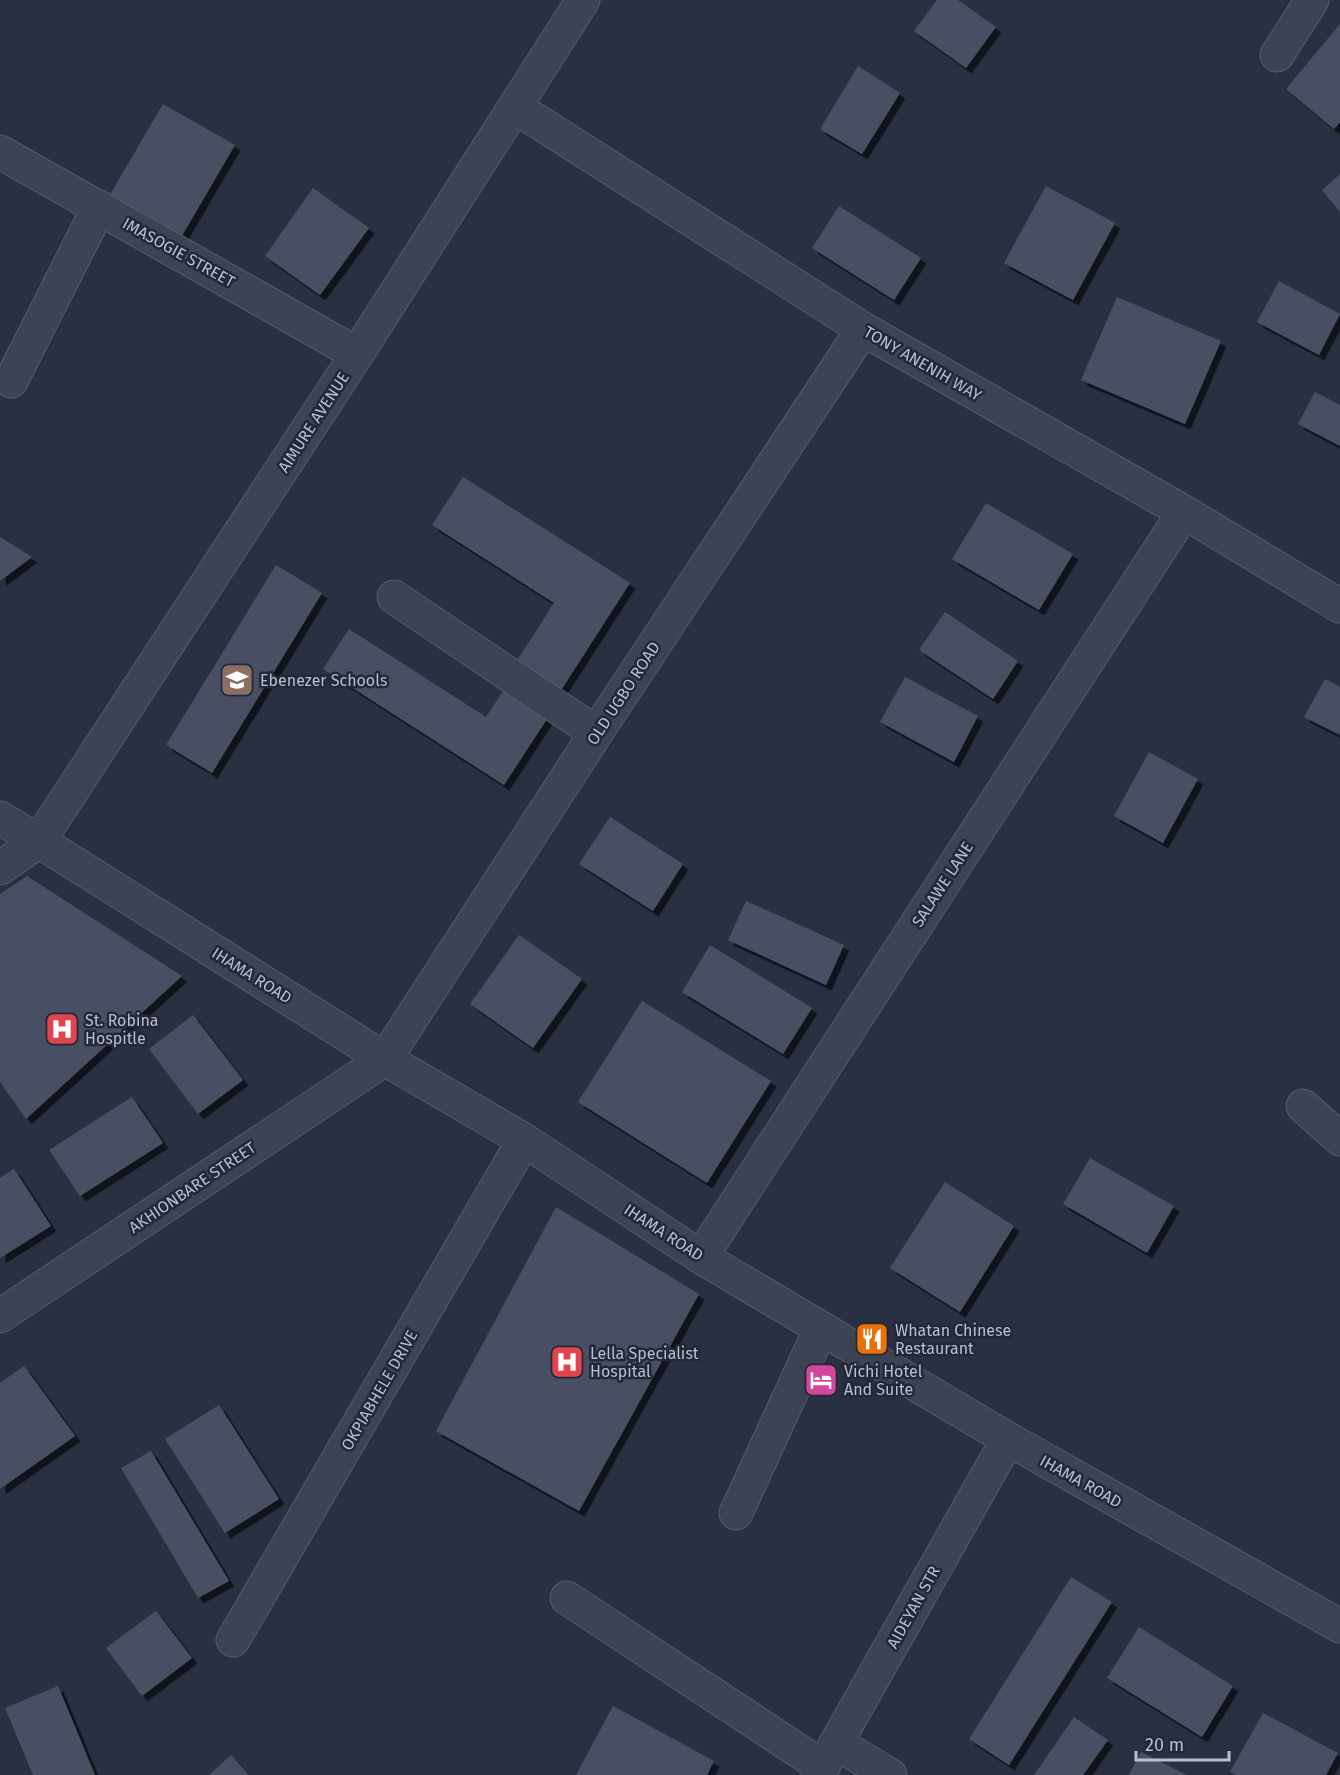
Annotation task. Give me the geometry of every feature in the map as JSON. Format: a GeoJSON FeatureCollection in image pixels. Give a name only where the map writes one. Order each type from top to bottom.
{"type":"FeatureCollection","features":[{"type":"Feature","properties":{"kind":"street","name":"AIMURE AVENUE"},"geometry":{"type":"LineString","coordinates":[[39,841],[357,354],[583,0]]}},
{"type":"Feature","properties":{"kind":"street"},"geometry":{"type":"LineString","coordinates":[[1277,55],[1311,0]]}},
{"type":"Feature","properties":{"kind":"street","name":"TONY ANENIH WAY"},"geometry":{"type":"LineString","coordinates":[[515,107],[863,329],[1184,512],[1340,606]]}},
{"type":"Feature","properties":{"kind":"street","name":"IMASOGIE STREET"},"geometry":{"type":"LineString","coordinates":[[0,152],[357,354]]}},
{"type":"Feature","properties":{"kind":"street"},"geometry":{"type":"LineString","coordinates":[[11,381],[99,207]]}},
{"type":"Feature","properties":{"kind":"street","name":"OLD UGBO ROAD"},"geometry":{"type":"LineString","coordinates":[[385,1059],[596,733],[863,329]]}},
{"type":"Feature","properties":{"kind":"street","name":"SALAWE LANE"},"geometry":{"type":"LineString","coordinates":[[701,1257],[1184,512]]}},
{"type":"Feature","properties":{"kind":"street"},"geometry":{"type":"LineString","coordinates":[[394,597],[596,733]]}},
{"type":"Feature","properties":{"kind":"street","name":"IHAMA ROAD"},"geometry":{"type":"LineString","coordinates":[[0,818],[385,1059],[524,1140],[701,1257],[1008,1439],[1340,1626]]}},
{"type":"Feature","properties":{"kind":"street"},"geometry":{"type":"LineString","coordinates":[[0,868],[39,841]]}},
{"type":"Feature","properties":{"kind":"street","name":"AKHIONBARE STREET"},"geometry":{"type":"LineString","coordinates":[[0,1316],[385,1059]]}},
{"type":"Feature","properties":{"kind":"street"},"geometry":{"type":"LineString","coordinates":[[1303,1106],[1340,1139]]}},
{"type":"Feature","properties":{"kind":"street","name":"OKPIABHELE DRIVE"},"geometry":{"type":"LineString","coordinates":[[233,1640],[524,1140]]}},
{"type":"Feature","properties":{"kind":"street"},"geometry":{"type":"LineString","coordinates":[[736,1513],[820,1328]]}},
{"type":"Feature","properties":{"kind":"street","name":"AIDEYAN STR"},"geometry":{"type":"LineString","coordinates":[[826,1761],[1008,1439]]}},
{"type":"Feature","properties":{"kind":"street"},"geometry":{"type":"LineString","coordinates":[[567,1598],[826,1761],[890,1775]]}},
{"type":"Feature","properties":{"kind":"building"},"geometry":{"type":"Polygon","coordinates":[[[937,0],[958,0],[996,27],[966,68],[914,31],[937,0]]]}},
{"type":"Feature","properties":{"kind":"building"},"geometry":{"type":"Polygon","coordinates":[[[1340,24],[1340,122],[1334,129],[1286,89],[1340,24]]]}},
{"type":"Feature","properties":{"kind":"building"},"geometry":{"type":"Polygon","coordinates":[[[858,66],[900,93],[862,154],[820,129],[858,66]]]}},
{"type":"Feature","properties":{"kind":"building"},"geometry":{"type":"Polygon","coordinates":[[[163,104],[235,145],[176,246],[104,205],[163,104]]]}},
{"type":"Feature","properties":{"kind":"building"},"geometry":{"type":"Polygon","coordinates":[[[1340,174],[1340,212],[1322,190],[1340,174]]]}},
{"type":"Feature","properties":{"kind":"building"},"geometry":{"type":"Polygon","coordinates":[[[1046,186],[1115,223],[1073,300],[1004,263],[1046,186]]]}},
{"type":"Feature","properties":{"kind":"building"},"geometry":{"type":"Polygon","coordinates":[[[313,188],[369,228],[320,295],[265,256],[313,188]]]}},
{"type":"Feature","properties":{"kind":"building"},"geometry":{"type":"Polygon","coordinates":[[[839,206],[921,258],[894,300],[812,248],[839,206]]]}},
{"type":"Feature","properties":{"kind":"building"},"geometry":{"type":"Polygon","coordinates":[[[1279,281],[1340,314],[1319,355],[1257,322],[1279,281]]]}},
{"type":"Feature","properties":{"kind":"building"},"geometry":{"type":"Polygon","coordinates":[[[1117,297],[1221,341],[1185,424],[1081,380],[1117,297]]]}},
{"type":"Feature","properties":{"kind":"building"},"geometry":{"type":"Polygon","coordinates":[[[1315,392],[1340,405],[1340,446],[1298,424],[1315,392]]]}},
{"type":"Feature","properties":{"kind":"building"},"geometry":{"type":"Polygon","coordinates":[[[463,477],[630,583],[556,698],[511,670],[554,603],[432,525],[463,477]]]}},
{"type":"Feature","properties":{"kind":"building"},"geometry":{"type":"Polygon","coordinates":[[[986,503],[1073,554],[1039,610],[952,559],[986,503]]]}},
{"type":"Feature","properties":{"kind":"building"},"geometry":{"type":"Polygon","coordinates":[[[0,537],[32,557],[0,581],[0,537]]]}},
{"type":"Feature","properties":{"kind":"building"},"geometry":{"type":"Polygon","coordinates":[[[276,565],[322,593],[212,773],[166,745],[276,565]]]}},
{"type":"Feature","properties":{"kind":"building"},"geometry":{"type":"Polygon","coordinates":[[[945,612],[1018,661],[993,699],[919,650],[945,612]]]}},
{"type":"Feature","properties":{"kind":"building"},"geometry":{"type":"Polygon","coordinates":[[[349,629],[486,717],[503,691],[547,719],[504,785],[323,669],[349,629]]]}},
{"type":"Feature","properties":{"kind":"building"},"geometry":{"type":"Polygon","coordinates":[[[905,677],[978,716],[954,762],[880,722],[905,677]]]}},
{"type":"Feature","properties":{"kind":"building"},"geometry":{"type":"Polygon","coordinates":[[[1325,679],[1340,687],[1340,735],[1304,717],[1325,679]]]}},
{"type":"Feature","properties":{"kind":"building"},"geometry":{"type":"Polygon","coordinates":[[[1149,752],[1198,779],[1163,843],[1114,816],[1149,752]]]}},
{"type":"Feature","properties":{"kind":"building"},"geometry":{"type":"Polygon","coordinates":[[[610,817],[683,864],[653,911],[579,864],[610,817]]]}},
{"type":"Feature","properties":{"kind":"building","name":"St. Robina Hospitle"},"geometry":{"type":"Polygon","coordinates":[[[27,876],[182,976],[26,1119],[0,1082],[0,894],[27,876]]]}},
{"type":"Feature","properties":{"kind":"building"},"geometry":{"type":"Polygon","coordinates":[[[746,901],[844,945],[826,985],[728,940],[746,901]]]}},
{"type":"Feature","properties":{"kind":"building"},"geometry":{"type":"Polygon","coordinates":[[[519,935],[582,979],[533,1048],[470,1004],[519,935]]]}},
{"type":"Feature","properties":{"kind":"building"},"geometry":{"type":"Polygon","coordinates":[[[710,945],[812,1008],[783,1054],[682,992],[710,945]]]}},
{"type":"Feature","properties":{"kind":"building"},"geometry":{"type":"Polygon","coordinates":[[[642,1001],[771,1081],[707,1183],[578,1102],[642,1001]]]}},
{"type":"Feature","properties":{"kind":"building"},"geometry":{"type":"Polygon","coordinates":[[[193,1015],[243,1080],[198,1114],[149,1049],[193,1015]]]}},
{"type":"Feature","properties":{"kind":"building"},"geometry":{"type":"Polygon","coordinates":[[[132,1097],[163,1143],[80,1196],[49,1150],[132,1097]]]}},
{"type":"Feature","properties":{"kind":"building"},"geometry":{"type":"Polygon","coordinates":[[[1090,1158],[1174,1206],[1147,1253],[1063,1204],[1090,1158]]]}},
{"type":"Feature","properties":{"kind":"building"},"geometry":{"type":"Polygon","coordinates":[[[14,1169],[51,1226],[0,1258],[0,1178],[14,1169]]]}},
{"type":"Feature","properties":{"kind":"building"},"geometry":{"type":"Polygon","coordinates":[[[945,1182],[1014,1226],[960,1312],[890,1268],[945,1182]]]}},
{"type":"Feature","properties":{"kind":"building","name":"Lella Specialist Hospital"},"geometry":{"type":"Polygon","coordinates":[[[556,1207],[699,1294],[579,1511],[436,1431],[556,1207]]]}},
{"type":"Feature","properties":{"kind":"building"},"geometry":{"type":"Polygon","coordinates":[[[24,1366],[75,1436],[0,1489],[0,1383],[24,1366]]]}},
{"type":"Feature","properties":{"kind":"building"},"geometry":{"type":"Polygon","coordinates":[[[219,1405],[279,1499],[225,1533],[165,1439],[219,1405]]]}},
{"type":"Feature","properties":{"kind":"building"},"geometry":{"type":"Polygon","coordinates":[[[151,1451],[229,1581],[198,1598],[121,1468],[151,1451]]]}},
{"type":"Feature","properties":{"kind":"building"},"geometry":{"type":"Polygon","coordinates":[[[1071,1577],[1112,1602],[1009,1765],[969,1739],[1071,1577]]]}},
{"type":"Feature","properties":{"kind":"building"},"geometry":{"type":"Polygon","coordinates":[[[156,1611],[192,1658],[142,1696],[106,1648],[156,1611]]]}},
{"type":"Feature","properties":{"kind":"building"},"geometry":{"type":"Polygon","coordinates":[[[1139,1627],[1233,1686],[1202,1737],[1107,1678],[1139,1627]]]}},
{"type":"Feature","properties":{"kind":"building"},"geometry":{"type":"Polygon","coordinates":[[[58,1686],[95,1775],[33,1775],[5,1708],[58,1686]]]}},
{"type":"Feature","properties":{"kind":"building"},"geometry":{"type":"Polygon","coordinates":[[[613,1706],[714,1761],[707,1775],[576,1775],[613,1706]]]}},
{"type":"Feature","properties":{"kind":"building"},"geometry":{"type":"Polygon","coordinates":[[[1263,1713],[1338,1753],[1326,1775],[1236,1775],[1230,1772],[1263,1713]]]}},
{"type":"Feature","properties":{"kind":"building"},"geometry":{"type":"Polygon","coordinates":[[[1074,1717],[1108,1740],[1083,1775],[1034,1775],[1074,1717]]]}},
{"type":"Feature","properties":{"kind":"building"},"geometry":{"type":"Polygon","coordinates":[[[1141,1752],[1187,1775],[1129,1775],[1141,1752]]]}},
{"type":"Feature","properties":{"kind":"building"},"geometry":{"type":"Polygon","coordinates":[[[231,1755],[249,1775],[209,1775],[231,1755]]]}},
{"type":"Feature","properties":{"kind":"place","name":"Ebenezer Schools"},"geometry":{"type":"Point","coordinates":[237,680]}},
{"type":"Feature","properties":{"kind":"place","name":"St. Robina Hospitle"},"geometry":{"type":"Point","coordinates":[62,1029]}},
{"type":"Feature","properties":{"kind":"place","name":"Whatan Chinese Restaurant"},"geometry":{"type":"Point","coordinates":[872,1339]}},
{"type":"Feature","properties":{"kind":"place","name":"Lella Specialist Hospital"},"geometry":{"type":"Point","coordinates":[567,1362]}},
{"type":"Feature","properties":{"kind":"place","name":"Vichi Hotel And Suite"},"geometry":{"type":"Point","coordinates":[821,1380]}}]}
